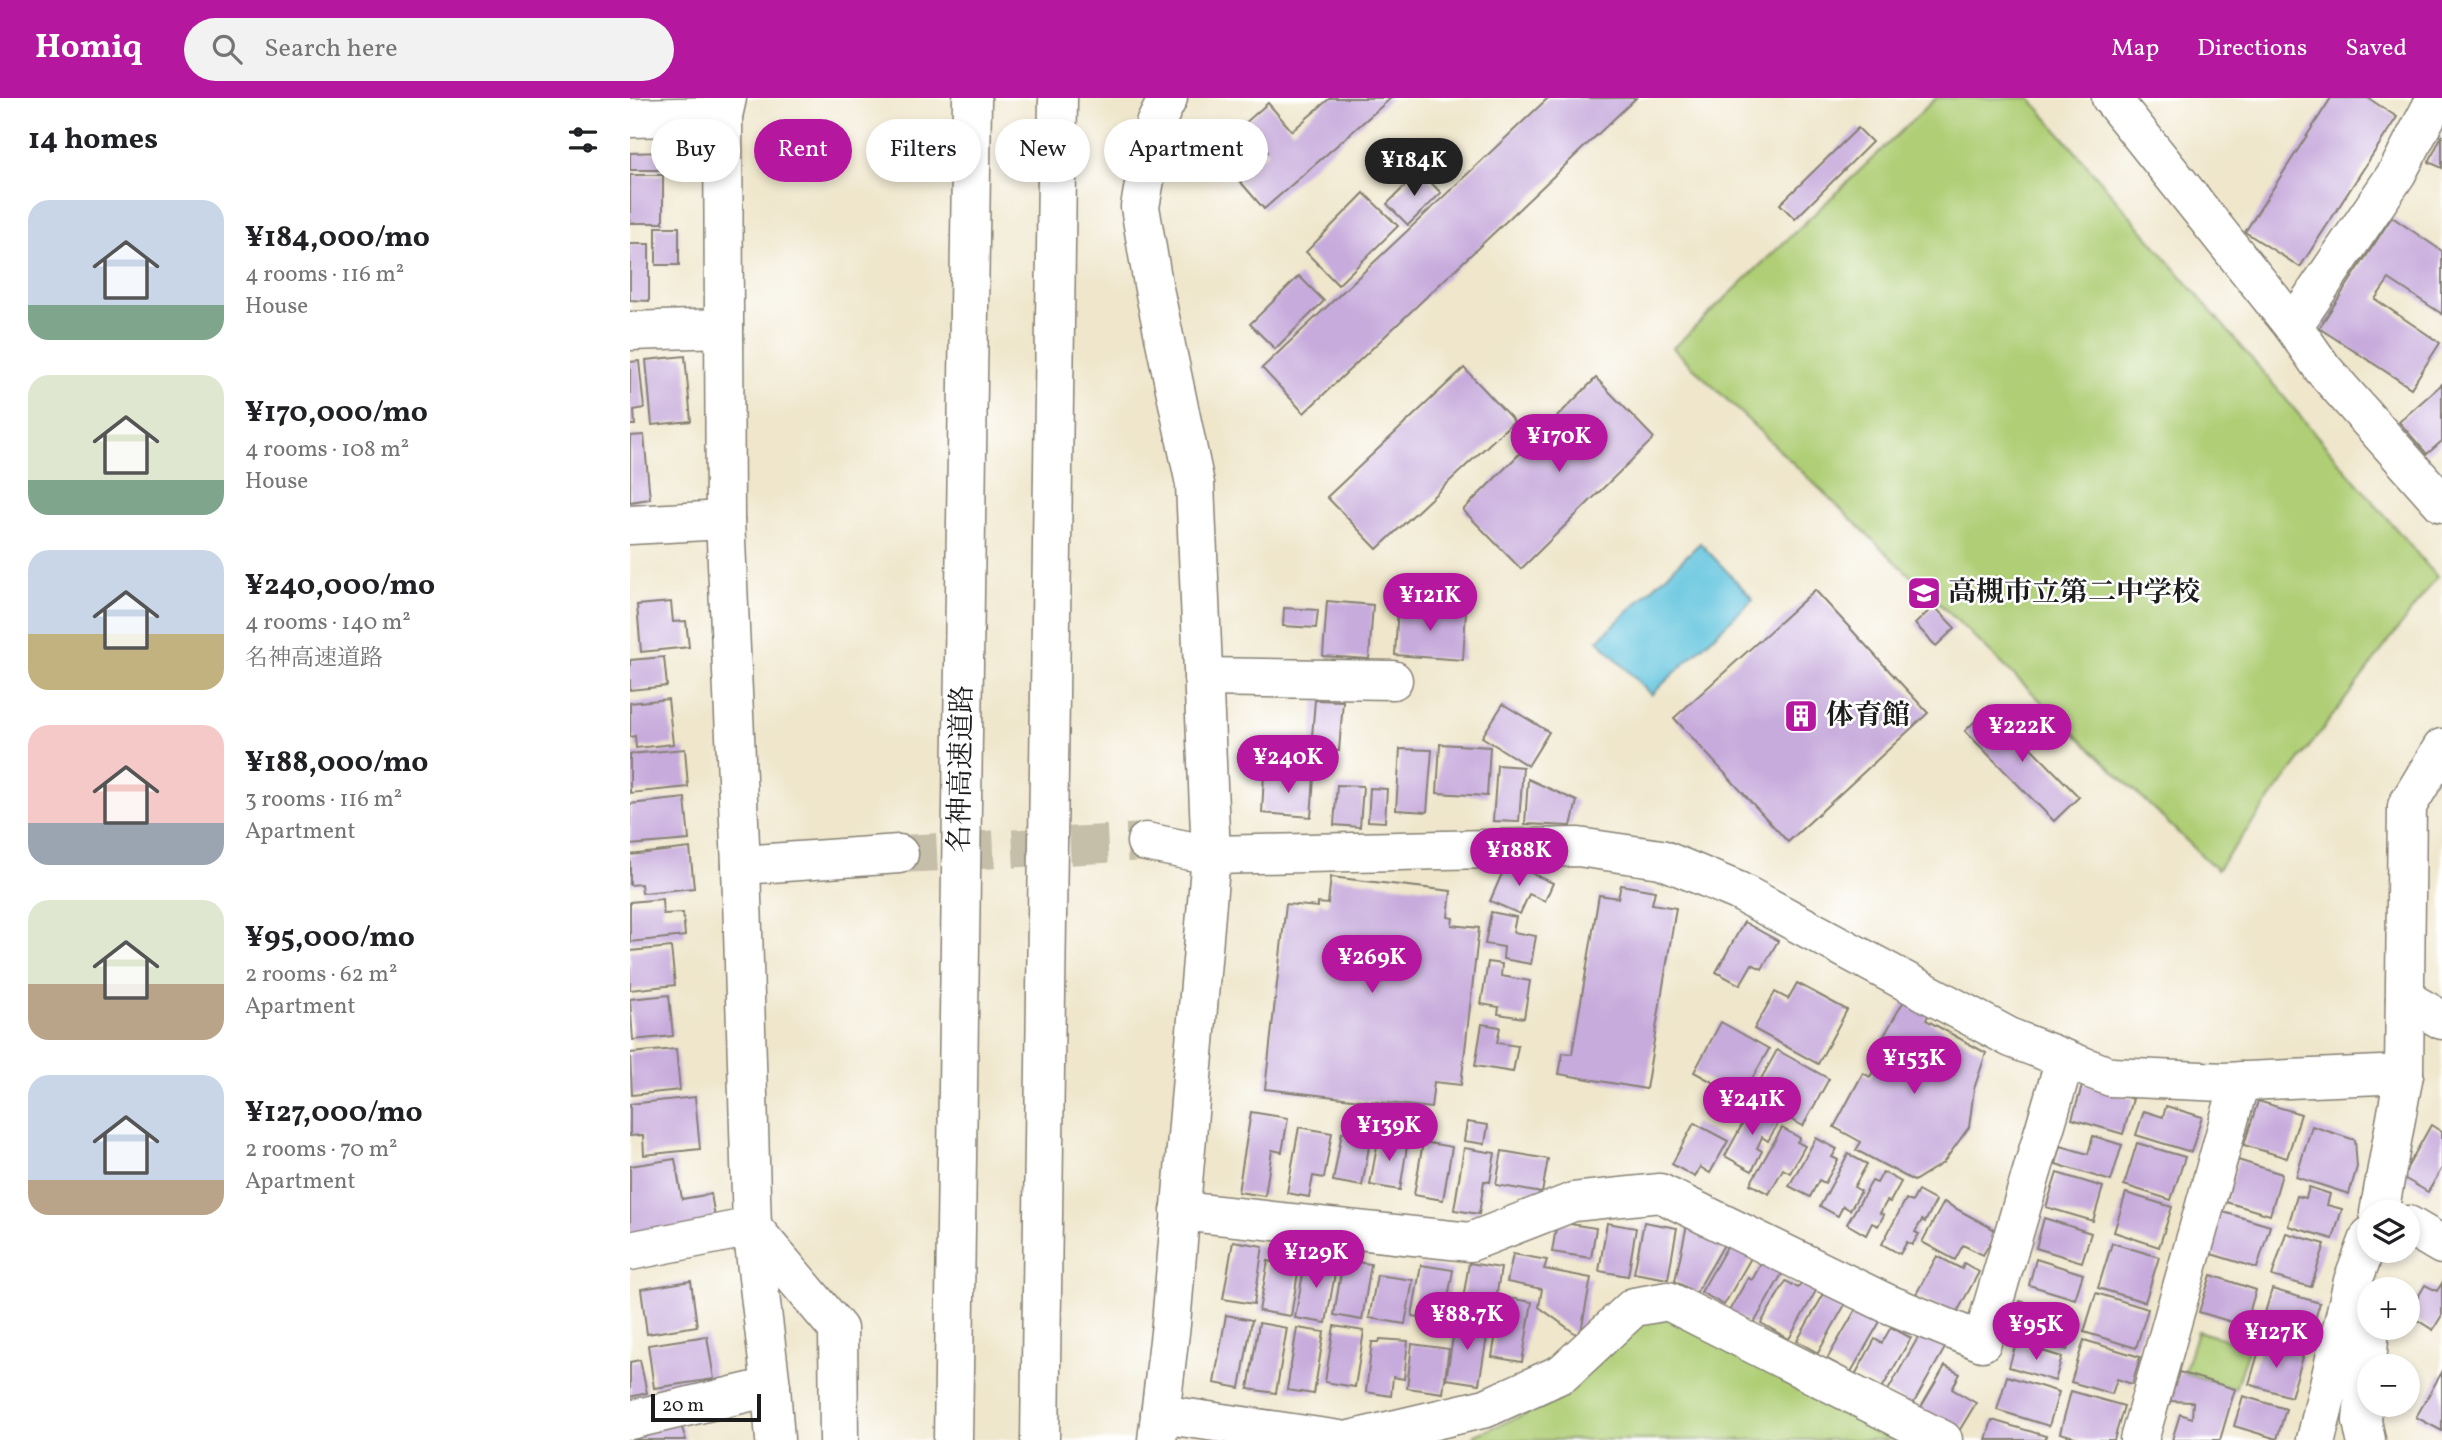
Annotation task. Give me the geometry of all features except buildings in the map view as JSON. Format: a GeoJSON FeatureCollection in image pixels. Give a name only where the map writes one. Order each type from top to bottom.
{"type":"FeatureCollection","features":[{"type":"Feature","properties":{"kind":"main road","name":"名神高速道路"},"geometry":{"type":"LineString","coordinates":[[953,1440],[972,98]]}},
{"type":"Feature","properties":{"kind":"main road"},"geometry":{"type":"LineString","coordinates":[[1040,1440],[1058,98]]}},
{"type":"Feature","properties":{"kind":"main road"},"geometry":{"type":"LineString","coordinates":[[1168,98],[1155,124],[1140,207],[1195,484],[1211,855],[1158,1427],[1340,1440]]}},
{"type":"Feature","properties":{"kind":"main road"},"geometry":{"type":"LineString","coordinates":[[2111,98],[2293,326],[2323,369],[2442,503]]}},
{"type":"Feature","properties":{"kind":"main road"},"geometry":{"type":"LineString","coordinates":[[2293,326],[2397,173],[2436,98]]}},
{"type":"Feature","properties":{"kind":"main road"},"geometry":{"type":"LineString","coordinates":[[630,118],[725,107],[725,520],[741,866],[752,1227],[775,1440]]}},
{"type":"Feature","properties":{"kind":"main road"},"geometry":{"type":"LineString","coordinates":[[630,331],[724,328]]}},
{"type":"Feature","properties":{"kind":"main road"},"geometry":{"type":"LineString","coordinates":[[630,525],[725,520]]}},
{"type":"Feature","properties":{"kind":"main road"},"geometry":{"type":"LineString","coordinates":[[1203,677],[1393,680]]}},
{"type":"Feature","properties":{"kind":"main road"},"geometry":{"type":"LineString","coordinates":[[2386,1200],[2404,1074],[2407,806],[2442,748]]}},
{"type":"Feature","properties":{"kind":"main road"},"geometry":{"type":"LineString","coordinates":[[1146,842],[1211,855],[1578,847],[1661,859],[1738,891],[2011,1038],[2111,1077],[2240,1081],[2404,1074]]}},
{"type":"Feature","properties":{"kind":"main road"},"geometry":{"type":"LineString","coordinates":[[741,866],[900,855]]}},
{"type":"Feature","properties":{"kind":"main road"},"geometry":{"type":"LineString","coordinates":[[2405,999],[2442,1020]]}},
{"type":"Feature","properties":{"kind":"main road"},"geometry":{"type":"LineString","coordinates":[[1180,1212],[1470,1242],[1573,1202],[1660,1194],[1886,1303],[1982,1342],[2065,1059]]}},
{"type":"Feature","properties":{"kind":"main road"},"geometry":{"type":"LineString","coordinates":[[2139,1440],[2240,1081]]}},
{"type":"Feature","properties":{"kind":"main road"},"geometry":{"type":"LineString","coordinates":[[630,1251],[752,1227]]}},
{"type":"Feature","properties":{"kind":"main road"},"geometry":{"type":"LineString","coordinates":[[752,1227],[838,1329],[839,1440]]}},
{"type":"Feature","properties":{"kind":"main road"},"geometry":{"type":"LineString","coordinates":[[2420,1235],[2442,1245]]}},
{"type":"Feature","properties":{"kind":"main road"},"geometry":{"type":"LineString","coordinates":[[2316,1440],[2353,1281],[2362,1263]]}},
{"type":"Feature","properties":{"kind":"main road"},"geometry":{"type":"LineString","coordinates":[[1350,1440],[1393,1435],[1486,1408],[1563,1373],[1634,1307],[1668,1301],[1943,1440]]}},
{"type":"Feature","properties":{"kind":"main road"},"geometry":{"type":"LineString","coordinates":[[2366,1440],[2362,1421],[2369,1340]]}},
{"type":"Feature","properties":{"kind":"main road"},"geometry":{"type":"LineString","coordinates":[[630,1420],[771,1387]]}},
{"type":"Feature","properties":{"kind":"green space"},"geometry":{"type":"Polygon","coordinates":[[[1936,98],[2030,98],[2437,577],[2217,870],[1673,348],[1936,98]]]}},
{"type":"Feature","properties":{"kind":"green space"},"geometry":{"type":"Polygon","coordinates":[[[1657,1308],[1927,1440],[1473,1440],[1475,1435],[1557,1401],[1657,1308]]]}},
{"type":"Feature","properties":{"kind":"green space"},"geometry":{"type":"Polygon","coordinates":[[[2197,1331],[2249,1346],[2235,1389],[2184,1373],[2197,1331]]]}},
{"type":"Feature","properties":{"kind":"water"},"geometry":{"type":"Polygon","coordinates":[[[1700,543],[1753,599],[1651,695],[1598,640],[1700,543]]]}},
{"type":"Feature","properties":{"kind":"tunnel"},"geometry":{"type":"LineString","coordinates":[[899,854],[1146,842]]}},
{"type":"Feature","properties":{"kind":"place","name":"高槻市立第二中学校"},"geometry":{"type":"Point","coordinates":[1924,593]}},
{"type":"Feature","properties":{"kind":"place","name":"体育館"},"geometry":{"type":"Point","coordinates":[1801,716]}}]}
